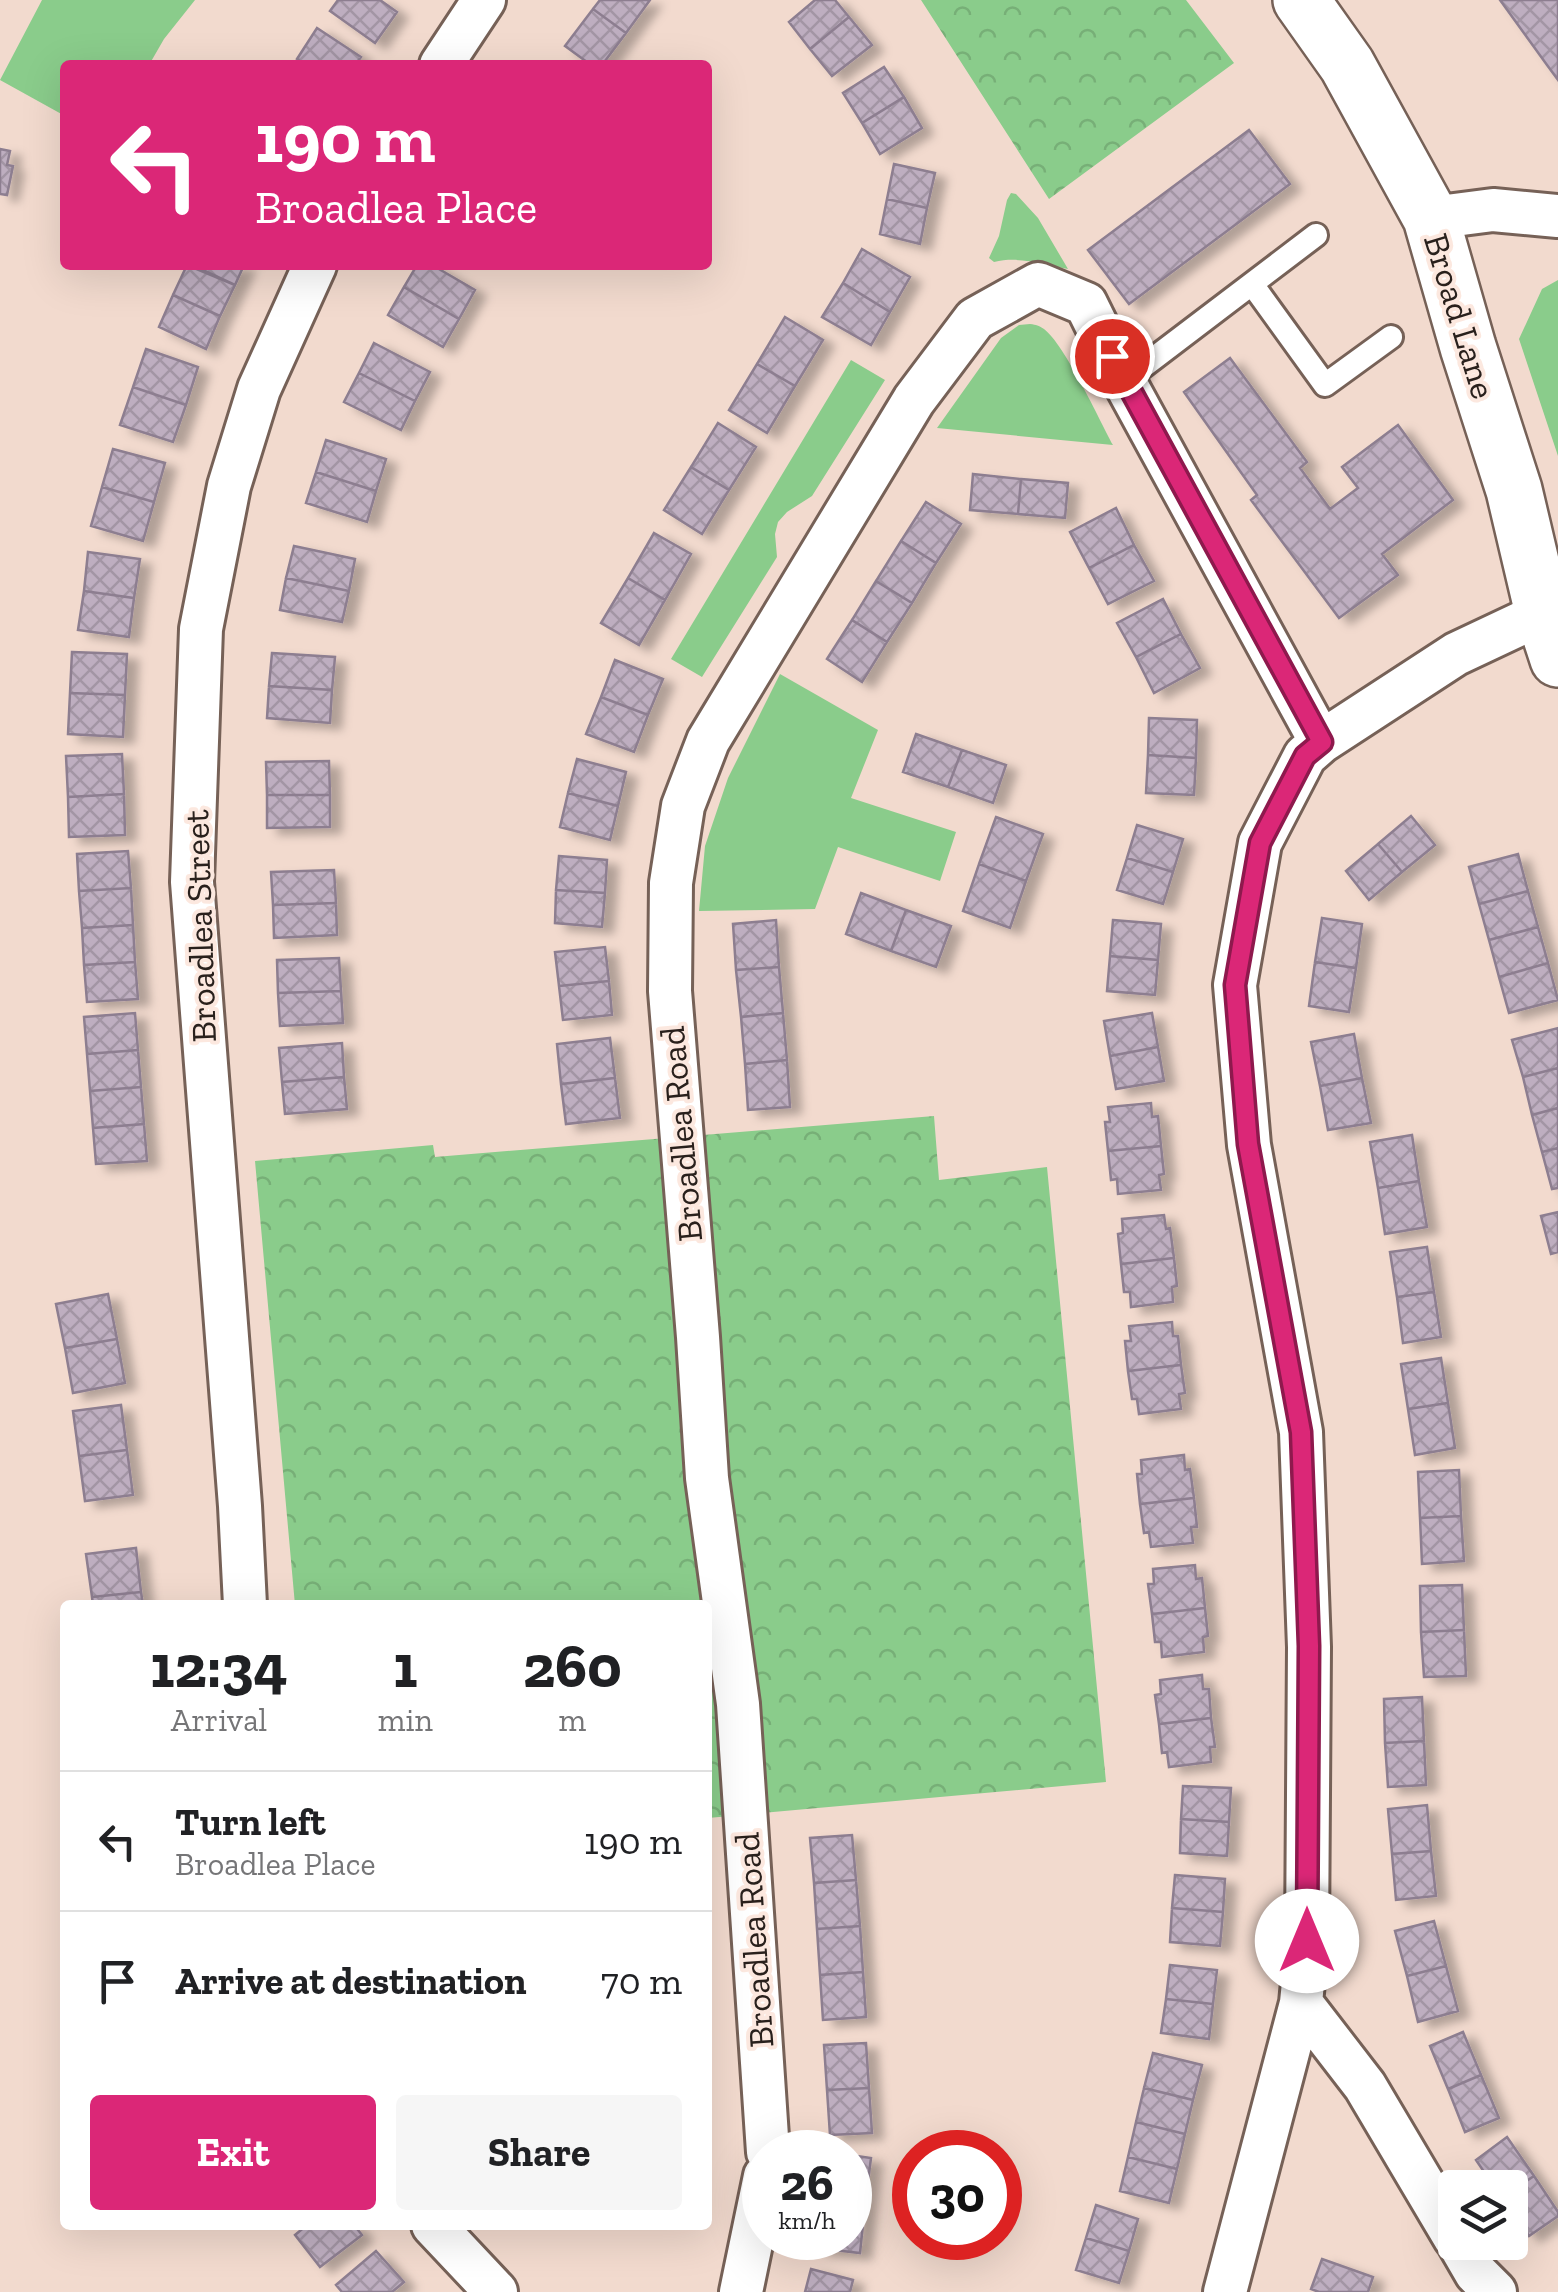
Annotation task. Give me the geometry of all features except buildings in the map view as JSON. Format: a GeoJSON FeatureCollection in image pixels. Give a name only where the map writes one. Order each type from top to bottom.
{"type":"FeatureCollection","features":[{"type":"Feature","properties":{"kind":"street"},"geometry":{"type":"LineString","coordinates":[[444,60],[484,0]]}},
{"type":"Feature","properties":{"kind":"street","name":"Broad Lane"},"geometry":{"type":"LineString","coordinates":[[1301,0],[1347,65],[1432,218],[1514,490],[1550,636]]}},
{"type":"Feature","properties":{"kind":"street"},"geometry":{"type":"LineString","coordinates":[[1432,218],[1493,210],[1558,216]]}},
{"type":"Feature","properties":{"kind":"street","name":"Broadlea Street"},"geometry":{"type":"LineString","coordinates":[[245,1600],[192,882],[201,629],[229,486],[259,389],[313,270]]}},
{"type":"Feature","properties":{"kind":"street","name":"Broadlea Road"},"geometry":{"type":"LineString","coordinates":[[767,2130],[738,1704],[707,1478],[670,991],[671,884],[683,806],[708,741],[914,400],[974,318],[1038,284],[1086,304],[1124,381]]}},
{"type":"Feature","properties":{"kind":"street"},"geometry":{"type":"LineString","coordinates":[[1124,381],[1322,742]]}},
{"type":"Feature","properties":{"kind":"street"},"geometry":{"type":"LineString","coordinates":[[1224,2292],[1301,2003],[1307,1941],[1309,1646],[1301,1432],[1248,1144],[1235,985],[1260,843],[1305,756],[1322,742],[1456,654],[1550,636]]}},
{"type":"Feature","properties":{"kind":"street"},"geometry":{"type":"LineString","coordinates":[[1301,2003],[1366,2086],[1438,2209]]}},
{"type":"Feature","properties":{"kind":"street"},"geometry":{"type":"LineString","coordinates":[[439,2230],[496,2292]]}},
{"type":"Feature","properties":{"kind":"street"},"geometry":{"type":"LineString","coordinates":[[741,2292],[748,2260]]}},
{"type":"Feature","properties":{"kind":"street"},"geometry":{"type":"LineString","coordinates":[[1468,2260],[1494,2292]]}},
{"type":"Feature","properties":{"kind":"lane"},"geometry":{"type":"LineString","coordinates":[[1124,381],[1316,236]]}},
{"type":"Feature","properties":{"kind":"lane"},"geometry":{"type":"LineString","coordinates":[[1252,284],[1325,384],[1391,338]]}},
{"type":"Feature","properties":{"kind":"green space"},"geometry":{"type":"Polygon","coordinates":[[[42,0],[195,0],[152,60],[60,60],[60,113],[0,80],[42,0]]]}},
{"type":"Feature","properties":{"kind":"green space"},"geometry":{"type":"Polygon","coordinates":[[[921,0],[1186,0],[1234,63],[1049,199],[921,0]]]}},
{"type":"Feature","properties":{"kind":"green space"},"geometry":{"type":"Polygon","coordinates":[[[1011,193],[1038,218],[1068,269],[1022,260],[994,262],[989,258],[1011,193]]]}},
{"type":"Feature","properties":{"kind":"green space"},"geometry":{"type":"Polygon","coordinates":[[[1558,280],[1558,456],[1519,339],[1542,289],[1558,280]]]}},
{"type":"Feature","properties":{"kind":"green space"},"geometry":{"type":"Polygon","coordinates":[[[1019,325],[1044,329],[1062,350],[1113,445],[937,428],[1001,338],[1019,325]]]}},
{"type":"Feature","properties":{"kind":"green space"},"geometry":{"type":"Polygon","coordinates":[[[851,360],[885,380],[812,496],[778,522],[777,557],[702,677],[671,659],[851,360]]]}},
{"type":"Feature","properties":{"kind":"green space"},"geometry":{"type":"Polygon","coordinates":[[[780,674],[878,730],[851,798],[956,832],[940,881],[838,847],[815,909],[699,911],[705,846],[728,778],[780,674]]]}},
{"type":"Feature","properties":{"kind":"green space"},"geometry":{"type":"Polygon","coordinates":[[[934,1116],[939,1180],[1047,1167],[1106,1782],[712,1818],[712,1600],[295,1600],[255,1161],[433,1145],[435,1157],[934,1116]]]}},
{"type":"Feature","properties":{"kind":"route"},"geometry":{"type":"LineString","coordinates":[[1112,356],[1322,742],[1305,756],[1260,843],[1235,985],[1248,1144],[1301,1432],[1309,1646],[1307,1941]]}}]}
